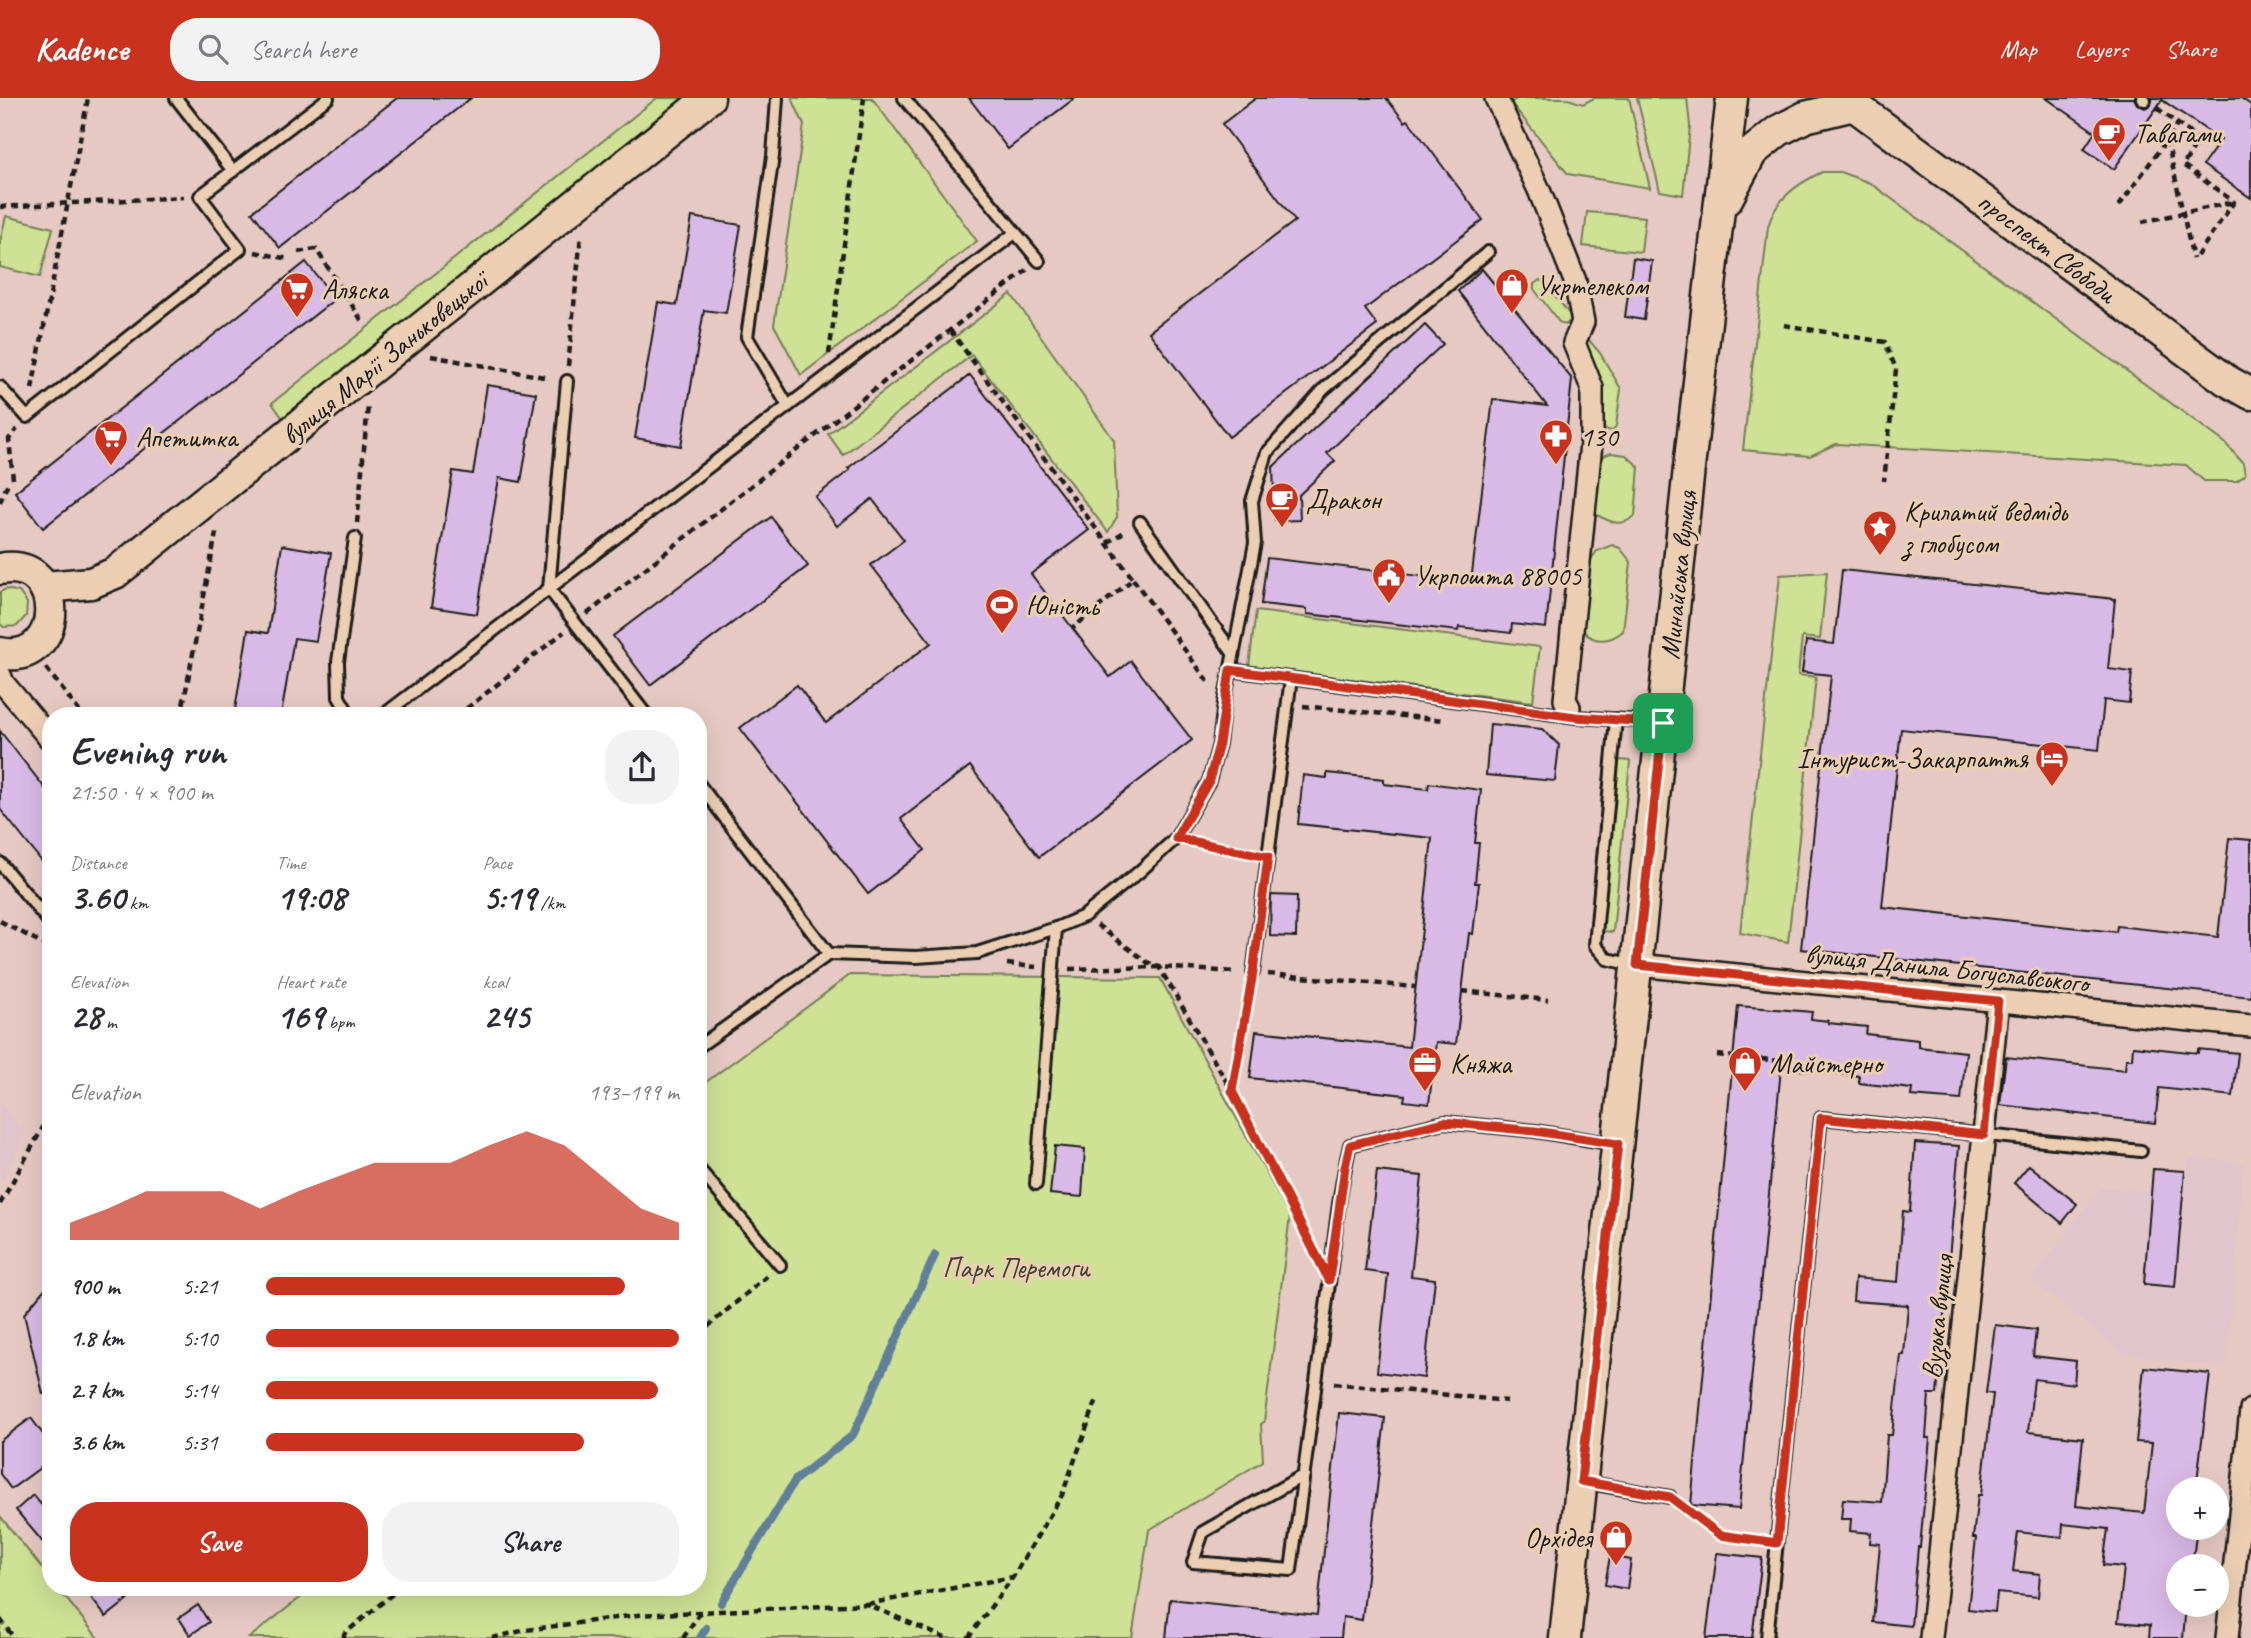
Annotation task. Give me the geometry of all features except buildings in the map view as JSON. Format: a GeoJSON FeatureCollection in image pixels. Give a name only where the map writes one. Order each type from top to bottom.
{"type":"FeatureCollection","features":[{"type":"Feature","properties":{"kind":"main road","name":"вулиця Марії Заньковецької"},"geometry":{"type":"LineString","coordinates":[[45,587],[91,583],[115,573],[709,98]]}},
{"type":"Feature","properties":{"kind":"main road","name":"Минайська вулиця"},"geometry":{"type":"LineString","coordinates":[[1564,1638],[1732,98]]}},
{"type":"Feature","properties":{"kind":"main road"},"geometry":{"type":"LineString","coordinates":[[1719,215],[1752,152],[1778,131],[1805,117],[1849,102]]}},
{"type":"Feature","properties":{"kind":"main road","name":"проспект Свободи"},"geometry":{"type":"LineString","coordinates":[[1849,102],[2226,380],[2251,394]]}},
{"type":"Feature","properties":{"kind":"main road"},"geometry":{"type":"LineString","coordinates":[[0,569],[22,570],[35,577],[45,587],[51,600],[52,614],[42,639],[31,648],[19,654],[0,653]]}},
{"type":"Feature","properties":{"kind":"street"},"geometry":{"type":"LineString","coordinates":[[1496,98],[1539,190],[1575,281],[1583,322],[1574,343],[1592,388],[1592,434],[1565,700],[1569,707]]}},
{"type":"Feature","properties":{"kind":"street"},"geometry":{"type":"LineString","coordinates":[[0,675],[3,683],[42,729]]}},
{"type":"Feature","properties":{"kind":"street","name":"вулиця Данила Богуславського"},"geometry":{"type":"LineString","coordinates":[[1637,965],[2251,1026]]}},
{"type":"Feature","properties":{"kind":"street","name":"Вузька вулиця"},"geometry":{"type":"LineString","coordinates":[[1931,1638],[1998,1001]]}},
{"type":"Feature","properties":{"kind":"street"},"geometry":{"type":"LineString","coordinates":[[2227,1638],[2251,1410]]}},
{"type":"Feature","properties":{"kind":"lane"},"geometry":{"type":"LineString","coordinates":[[176,98],[233,171]]}},
{"type":"Feature","properties":{"kind":"lane"},"geometry":{"type":"LineString","coordinates":[[0,387],[27,417],[240,249],[200,196],[328,98]]}},
{"type":"Feature","properties":{"kind":"lane"},"geometry":{"type":"LineString","coordinates":[[777,98],[773,156],[747,337],[788,406]]}},
{"type":"Feature","properties":{"kind":"lane"},"geometry":{"type":"LineString","coordinates":[[904,98],[1039,261]]}},
{"type":"Feature","properties":{"kind":"lane"},"geometry":{"type":"LineString","coordinates":[[394,707],[1015,233]]}},
{"type":"Feature","properties":{"kind":"lane"},"geometry":{"type":"LineString","coordinates":[[707,1040],[829,954],[916,957],[977,953],[1056,928],[1084,916],[1176,838],[1209,781],[1219,744],[1224,703],[1255,543],[1252,501],[1267,453],[1324,389],[1488,252]]}},
{"type":"Feature","properties":{"kind":"lane"},"geometry":{"type":"LineString","coordinates":[[567,381],[549,589],[640,707]]}},
{"type":"Feature","properties":{"kind":"lane"},"geometry":{"type":"LineString","coordinates":[[1140,522],[1233,653]]}},
{"type":"Feature","properties":{"kind":"lane"},"geometry":{"type":"LineString","coordinates":[[345,707],[339,697],[338,662],[355,537]]}},
{"type":"Feature","properties":{"kind":"lane"},"geometry":{"type":"LineString","coordinates":[[1230,670],[1576,717],[1663,723]]}},
{"type":"Feature","properties":{"kind":"lane"},"geometry":{"type":"LineString","coordinates":[[1253,973],[1291,678]]}},
{"type":"Feature","properties":{"kind":"lane"},"geometry":{"type":"LineString","coordinates":[[1616,719],[1595,945],[1607,959],[1637,965]]}},
{"type":"Feature","properties":{"kind":"lane"},"geometry":{"type":"LineString","coordinates":[[707,795],[829,954]]}},
{"type":"Feature","properties":{"kind":"lane"},"geometry":{"type":"LineString","coordinates":[[0,863],[42,913]]}},
{"type":"Feature","properties":{"kind":"lane"},"geometry":{"type":"LineString","coordinates":[[1036,1184],[1056,928]]}},
{"type":"Feature","properties":{"kind":"lane"},"geometry":{"type":"LineString","coordinates":[[1767,1638],[1821,1118],[2141,1151]]}},
{"type":"Feature","properties":{"kind":"lane"},"geometry":{"type":"LineString","coordinates":[[1304,1475],[1203,1532],[1193,1562],[1291,1570],[1304,1475],[1329,1280],[1350,1145],[1444,1122],[1535,1131],[1618,1144]]}},
{"type":"Feature","properties":{"kind":"lane"},"geometry":{"type":"LineString","coordinates":[[707,1179],[780,1265]]}},
{"type":"Feature","properties":{"kind":"lane"},"geometry":{"type":"LineString","coordinates":[[1581,1481],[1670,1497]]}},
{"type":"Feature","properties":{"kind":"path"},"geometry":{"type":"LineString","coordinates":[[13,479],[9,439],[27,417],[88,98]]}},
{"type":"Feature","properties":{"kind":"path"},"geometry":{"type":"LineString","coordinates":[[826,377],[864,98]]}},
{"type":"Feature","properties":{"kind":"path"},"geometry":{"type":"LineString","coordinates":[[2157,108],[2199,140],[2183,165],[2234,202]]}},
{"type":"Feature","properties":{"kind":"path"},"geometry":{"type":"LineString","coordinates":[[2119,206],[2178,124]]}},
{"type":"Feature","properties":{"kind":"path"},"geometry":{"type":"LineString","coordinates":[[2167,140],[2194,260],[2234,202]]}},
{"type":"Feature","properties":{"kind":"path"},"geometry":{"type":"LineString","coordinates":[[0,207],[200,196]]}},
{"type":"Feature","properties":{"kind":"path"},"geometry":{"type":"LineString","coordinates":[[2142,222],[2234,202]]}},
{"type":"Feature","properties":{"kind":"path"},"geometry":{"type":"LineString","coordinates":[[426,355],[567,381],[582,224]]}},
{"type":"Feature","properties":{"kind":"path"},"geometry":{"type":"LineString","coordinates":[[240,249],[289,259]]}},
{"type":"Feature","properties":{"kind":"path"},"geometry":{"type":"LineString","coordinates":[[298,252],[316,249],[362,321]]}},
{"type":"Feature","properties":{"kind":"path"},"geometry":{"type":"LineString","coordinates":[[468,707],[1039,261]]}},
{"type":"Feature","properties":{"kind":"path"},"geometry":{"type":"LineString","coordinates":[[1784,325],[1885,342],[1895,369],[1884,481]]}},
{"type":"Feature","properties":{"kind":"path"},"geometry":{"type":"LineString","coordinates":[[950,330],[1224,703]]}},
{"type":"Feature","properties":{"kind":"path"},"geometry":{"type":"LineString","coordinates":[[355,537],[368,404]]}},
{"type":"Feature","properties":{"kind":"path"},"geometry":{"type":"LineString","coordinates":[[0,485],[8,483],[0,502]]}},
{"type":"Feature","properties":{"kind":"path"},"geometry":{"type":"LineString","coordinates":[[183,707],[218,522]]}},
{"type":"Feature","properties":{"kind":"path"},"geometry":{"type":"LineString","coordinates":[[1073,628],[1133,579]]}},
{"type":"Feature","properties":{"kind":"path"},"geometry":{"type":"LineString","coordinates":[[41,661],[76,707]]}},
{"type":"Feature","properties":{"kind":"path"},"geometry":{"type":"LineString","coordinates":[[1288,704],[1452,721]]}},
{"type":"Feature","properties":{"kind":"path"},"geometry":{"type":"LineString","coordinates":[[1176,838],[1268,857]]}},
{"type":"Feature","properties":{"kind":"path"},"geometry":{"type":"LineString","coordinates":[[1084,916],[1147,962],[1159,967],[1415,987]]}},
{"type":"Feature","properties":{"kind":"path"},"geometry":{"type":"LineString","coordinates":[[0,921],[42,943]]}},
{"type":"Feature","properties":{"kind":"path"},"geometry":{"type":"LineString","coordinates":[[1159,967],[1232,1091],[1329,1280]]}},
{"type":"Feature","properties":{"kind":"path"},"geometry":{"type":"LineString","coordinates":[[1232,1091],[1253,973]]}},
{"type":"Feature","properties":{"kind":"path"},"geometry":{"type":"LineString","coordinates":[[1462,991],[1548,1000]]}},
{"type":"Feature","properties":{"kind":"path"},"geometry":{"type":"LineString","coordinates":[[1717,1055],[1734,1057]]}},
{"type":"Feature","properties":{"kind":"path"},"geometry":{"type":"LineString","coordinates":[[1761,1059],[1781,1061]]}},
{"type":"Feature","properties":{"kind":"path"},"geometry":{"type":"LineString","coordinates":[[0,1204],[42,1129]]}},
{"type":"Feature","properties":{"kind":"path"},"geometry":{"type":"LineString","coordinates":[[707,1327],[780,1265]]}},
{"type":"Feature","properties":{"kind":"path"},"geometry":{"type":"LineString","coordinates":[[1316,1382],[1507,1401]]}},
{"type":"Feature","properties":{"kind":"path"},"geometry":{"type":"LineString","coordinates":[[968,1638],[1013,1577],[1062,1495],[1097,1399]]}},
{"type":"Feature","properties":{"kind":"path"},"geometry":{"type":"LineString","coordinates":[[1670,1497],[1720,1535],[1777,1543]]}},
{"type":"Feature","properties":{"kind":"path"},"geometry":{"type":"LineString","coordinates":[[492,1638],[526,1630],[637,1615],[866,1604],[1013,1577]]}},
{"type":"Feature","properties":{"kind":"path"},"geometry":{"type":"LineString","coordinates":[[344,1638],[344,1634],[390,1596]]}},
{"type":"Feature","properties":{"kind":"path"},"geometry":{"type":"LineString","coordinates":[[866,1604],[945,1638]]}},
{"type":"Feature","properties":{"kind":"path"},"geometry":{"type":"LineString","coordinates":[[683,1638],[701,1612]]}},
{"type":"Feature","properties":{"kind":"path"},"geometry":{"type":"LineString","coordinates":[[0,1619],[14,1638]]}},
{"type":"Feature","properties":{"kind":"shaded area"},"geometry":{"type":"Polygon","coordinates":[[[0,1102],[25,1133],[0,1185],[0,1102]]]}},
{"type":"Feature","properties":{"kind":"shaded area"},"geometry":{"type":"Polygon","coordinates":[[[2189,1157],[2244,1163],[2226,1367],[2124,1354],[2031,1280],[2100,1188],[2149,1192],[2141,1285],[2178,1290],[2189,1157]]]}},
{"type":"Feature","properties":{"kind":"green space"},"geometry":{"type":"Polygon","coordinates":[[[657,98],[687,98],[284,420],[272,403],[657,98]]]}},
{"type":"Feature","properties":{"kind":"green space"},"geometry":{"type":"Polygon","coordinates":[[[792,98],[872,98],[977,241],[801,375],[774,325],[804,125],[792,98]]]}},
{"type":"Feature","properties":{"kind":"green space"},"geometry":{"type":"Polygon","coordinates":[[[1517,98],[1565,98],[1583,104],[1594,98],[1629,98],[1650,188],[1568,174],[1511,103],[1517,98]]]}},
{"type":"Feature","properties":{"kind":"green space"},"geometry":{"type":"Polygon","coordinates":[[[1637,98],[1687,98],[1690,126],[1683,195],[1660,191],[1637,98]]]}},
{"type":"Feature","properties":{"kind":"green space"},"geometry":{"type":"Polygon","coordinates":[[[1822,172],[1840,172],[1870,183],[2224,442],[2243,463],[2245,475],[2237,481],[2204,481],[2186,465],[1836,444],[1810,456],[1743,450],[1768,227],[1782,200],[1804,182],[1822,172]]]}},
{"type":"Feature","properties":{"kind":"green space"},"geometry":{"type":"Polygon","coordinates":[[[1587,212],[1645,217],[1641,252],[1583,246],[1587,212]]]}},
{"type":"Feature","properties":{"kind":"green space"},"geometry":{"type":"Polygon","coordinates":[[[6,216],[53,228],[40,277],[0,267],[0,242],[6,216]]]}},
{"type":"Feature","properties":{"kind":"green space"},"geometry":{"type":"Polygon","coordinates":[[[1540,280],[1570,315],[1571,320],[1565,325],[1559,322],[1534,289],[1534,284],[1540,280]]]}},
{"type":"Feature","properties":{"kind":"green space"},"geometry":{"type":"Polygon","coordinates":[[[1011,294],[1114,440],[1117,517],[1108,532],[972,355],[843,455],[828,434],[1011,294]]]}},
{"type":"Feature","properties":{"kind":"green space"},"geometry":{"type":"Polygon","coordinates":[[[1588,339],[1600,353],[1621,389],[1613,431],[1602,429],[1604,406],[1585,341],[1588,339]]]}},
{"type":"Feature","properties":{"kind":"green space"},"geometry":{"type":"Polygon","coordinates":[[[1611,453],[1626,455],[1639,467],[1635,516],[1620,523],[1595,514],[1601,457],[1611,453]]]}},
{"type":"Feature","properties":{"kind":"green space"},"geometry":{"type":"Polygon","coordinates":[[[1612,545],[1620,548],[1631,562],[1623,631],[1612,638],[1600,640],[1589,636],[1581,626],[1589,562],[1597,551],[1612,545]]]}},
{"type":"Feature","properties":{"kind":"green space"},"geometry":{"type":"Polygon","coordinates":[[[1827,572],[1820,639],[1802,637],[1798,675],[1816,677],[1788,942],[1740,933],[1780,575],[1827,572]]]}},
{"type":"Feature","properties":{"kind":"green space"},"geometry":{"type":"Polygon","coordinates":[[[6,589],[19,592],[27,603],[26,616],[17,626],[4,627],[0,624],[0,592],[6,589]]]}},
{"type":"Feature","properties":{"kind":"green space"},"geometry":{"type":"Polygon","coordinates":[[[1256,611],[1540,647],[1533,702],[1249,666],[1256,611]]]}},
{"type":"Feature","properties":{"kind":"green space"},"geometry":{"type":"Polygon","coordinates":[[[1619,760],[1630,761],[1613,932],[1602,931],[1619,760]]]}},
{"type":"Feature","properties":{"kind":"green space","name":"Парк Перемоги"},"geometry":{"type":"Polygon","coordinates":[[[850,975],[1160,978],[1290,1216],[1264,1422],[1261,1424],[1263,1461],[1149,1530],[1132,1638],[249,1638],[303,1596],[707,1596],[707,1081],[850,975]]]}},
{"type":"Feature","properties":{"kind":"green space"},"geometry":{"type":"Polygon","coordinates":[[[0,1516],[42,1568],[42,1596],[64,1596],[98,1638],[0,1638],[0,1516]]]}},
{"type":"Feature","properties":{"kind":"waterway"},"geometry":{"type":"LineString","coordinates":[[721,1603],[795,1480],[853,1435],[935,1255]]}},
{"type":"Feature","properties":{"kind":"waterway"},"geometry":{"type":"LineString","coordinates":[[700,1638],[706,1628]]}},
{"type":"Feature","properties":{"kind":"place","name":"Тавагами"},"geometry":{"type":"Point","coordinates":[2109,163]}},
{"type":"Feature","properties":{"kind":"place","name":"Укртелеком"},"geometry":{"type":"Point","coordinates":[1512,315]}},
{"type":"Feature","properties":{"kind":"place","name":"Аляска"},"geometry":{"type":"Point","coordinates":[297,319]}},
{"type":"Feature","properties":{"kind":"place","name":"130"},"geometry":{"type":"Point","coordinates":[1556,466]}},
{"type":"Feature","properties":{"kind":"place","name":"Апетитка"},"geometry":{"type":"Point","coordinates":[111,467]}},
{"type":"Feature","properties":{"kind":"place","name":"Дракон"},"geometry":{"type":"Point","coordinates":[1282,529]}},
{"type":"Feature","properties":{"kind":"place","name":"Крилатий ведмідь з глобусом"},"geometry":{"type":"Point","coordinates":[1880,557]}},
{"type":"Feature","properties":{"kind":"place","name":"Укрпошта 88005"},"geometry":{"type":"Point","coordinates":[1389,605]}},
{"type":"Feature","properties":{"kind":"place","name":"Юність"},"geometry":{"type":"Point","coordinates":[1002,635]}},
{"type":"Feature","properties":{"kind":"place","name":"Інтурист-Закарпаття"},"geometry":{"type":"Point","coordinates":[2052,788]}},
{"type":"Feature","properties":{"kind":"place","name":"Княжа"},"geometry":{"type":"Point","coordinates":[1425,1093]}},
{"type":"Feature","properties":{"kind":"place","name":"Майстерно"},"geometry":{"type":"Point","coordinates":[1745,1093]}},
{"type":"Feature","properties":{"kind":"place","name":"Орхідея"},"geometry":{"type":"Point","coordinates":[1616,1567]}},
{"type":"Feature","properties":{"kind":"route"},"geometry":{"type":"LineString","coordinates":[[1230,670],[1576,717],[1663,723],[1637,965],[1998,1001],[1984,1135],[1821,1118],[1777,1543],[1720,1535],[1670,1497],[1581,1481],[1618,1144],[1535,1131],[1444,1122],[1350,1145],[1329,1280],[1232,1091],[1253,973],[1268,857],[1176,838],[1209,781],[1219,744],[1230,670]]}}]}
